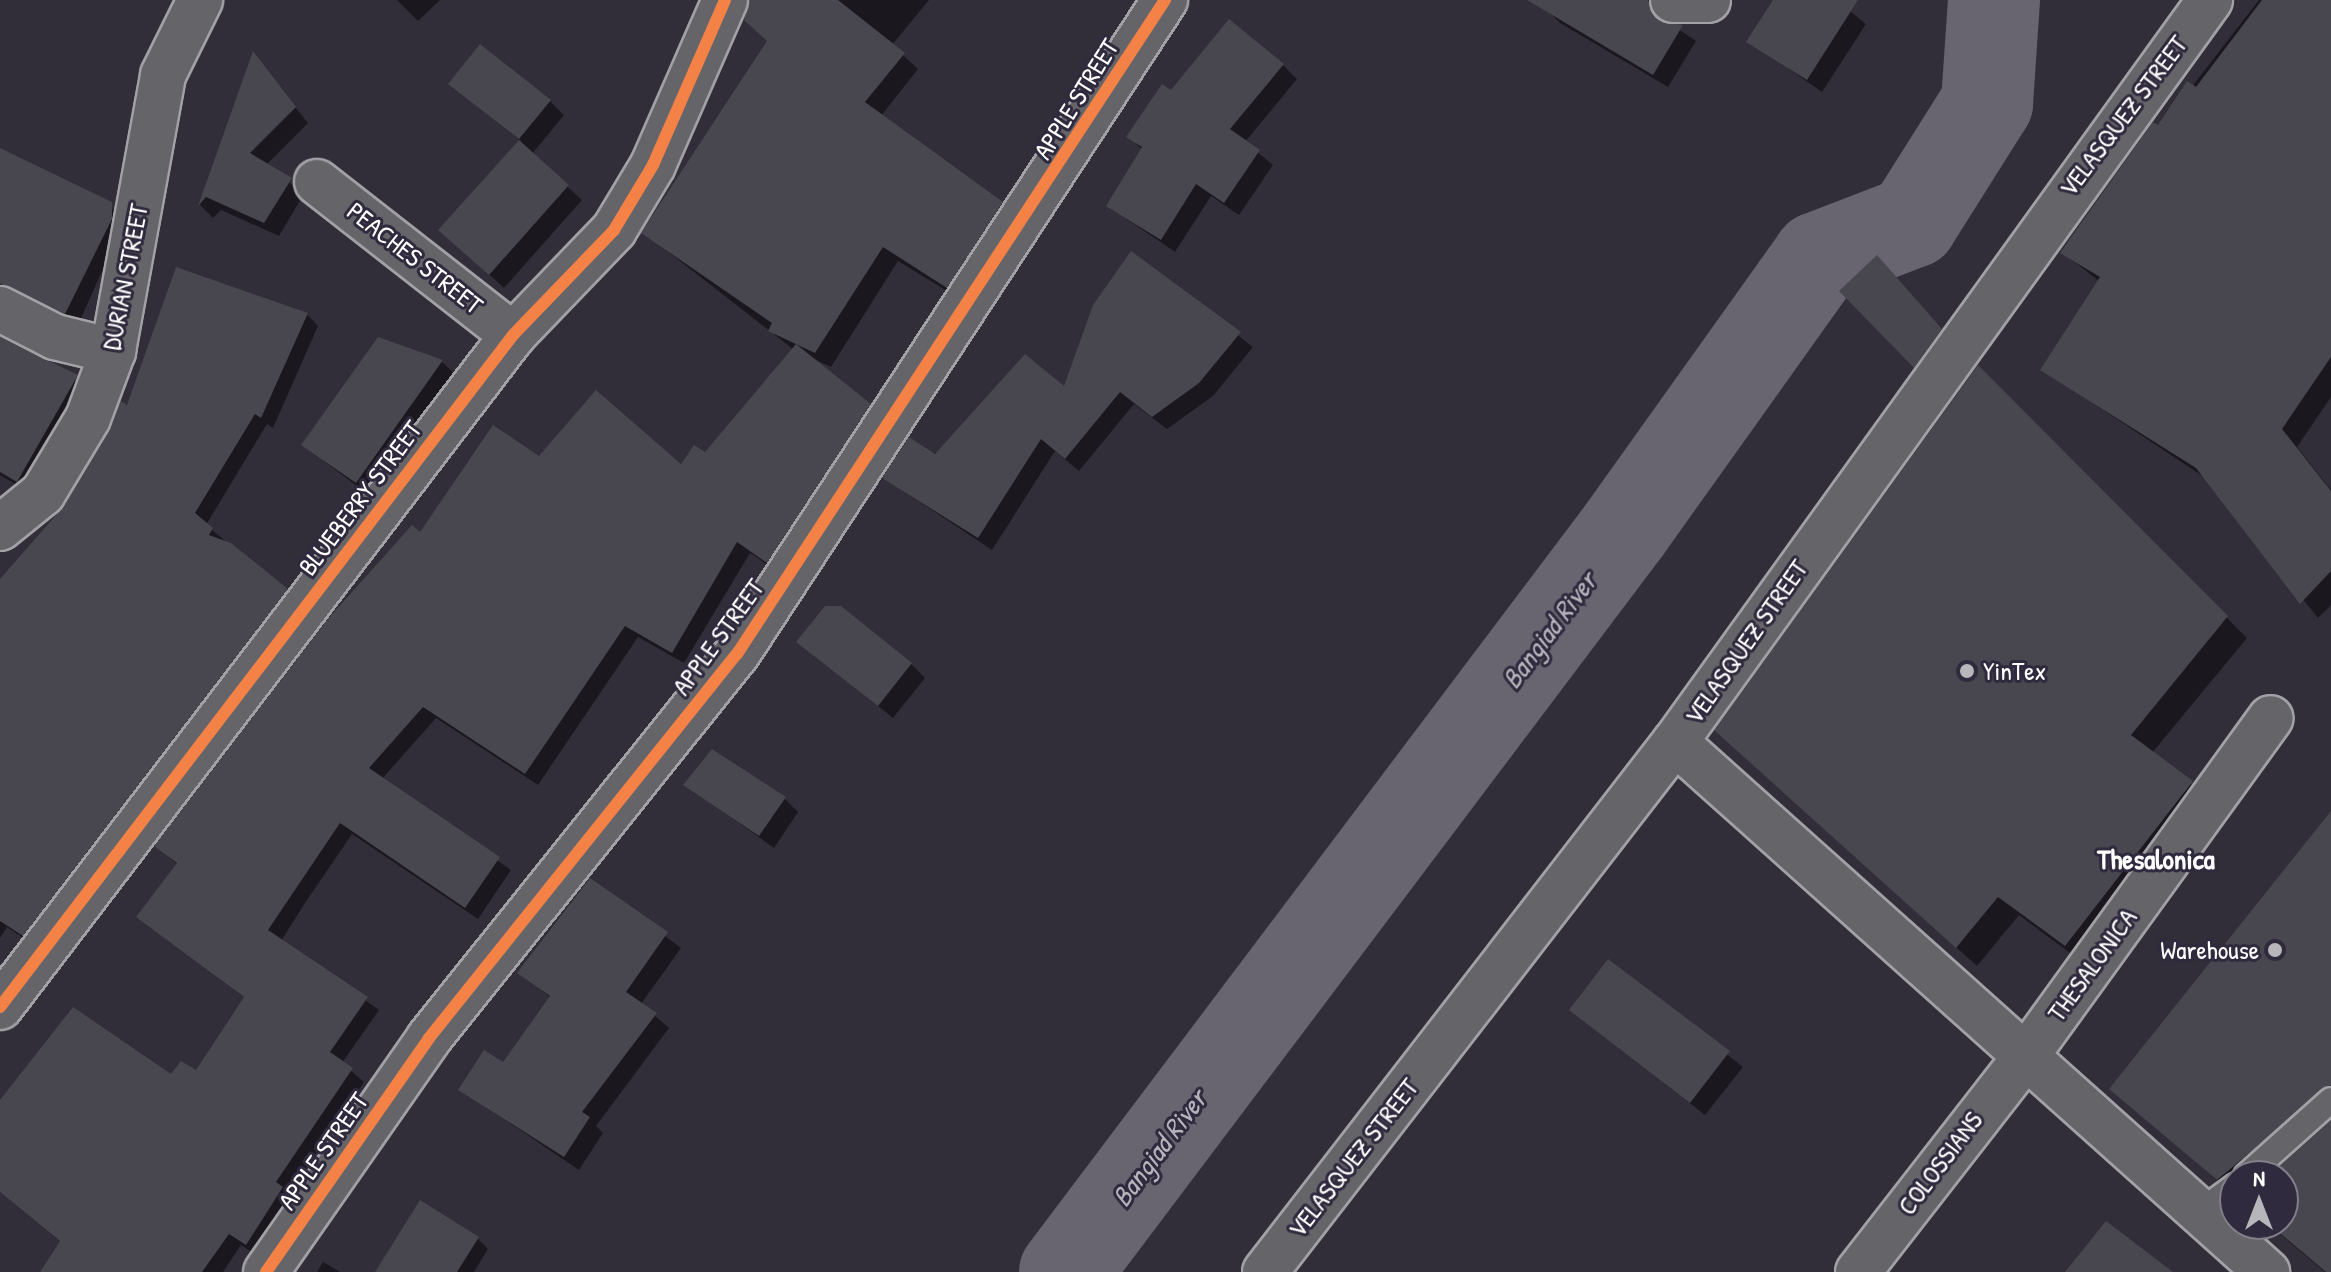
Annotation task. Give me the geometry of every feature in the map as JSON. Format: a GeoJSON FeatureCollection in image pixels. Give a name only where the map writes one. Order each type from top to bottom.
{"type":"FeatureCollection","features":[{"type":"Feature","properties":{"kind":"street","name":"DURIAN STREET"},"geometry":{"type":"LineString","coordinates":[[0,528],[43,493],[88,418],[113,351],[163,75],[200,0]]}},
{"type":"Feature","properties":{"kind":"street","name":"BLUEBERRY STREET"},"geometry":{"type":"LineString","coordinates":[[0,1007],[16,952],[513,335],[614,230],[653,165],[725,0]]}},
{"type":"Feature","properties":{"kind":"street","name":"APPLE STREET"},"geometry":{"type":"LineString","coordinates":[[266,1272],[429,1038],[737,654],[1165,0]]}},
{"type":"Feature","properties":{"kind":"street"},"geometry":{"type":"LineString","coordinates":[[1673,0],[1708,0]]}},
{"type":"Feature","properties":{"kind":"street","name":"VELASQUEZ STREET"},"geometry":{"type":"LineString","coordinates":[[1265,1272],[1675,742],[2210,0]]}},
{"type":"Feature","properties":{"kind":"street","name":"PEACHES STREET"},"geometry":{"type":"LineString","coordinates":[[317,182],[513,335]]}},
{"type":"Feature","properties":{"kind":"street"},"geometry":{"type":"LineString","coordinates":[[0,309],[55,337],[113,351]]}},
{"type":"Feature","properties":{"kind":"street","name":"THESALONICA"},"geometry":{"type":"LineString","coordinates":[[2026,1056],[2271,718]]}},
{"type":"Feature","properties":{"kind":"street"},"geometry":{"type":"LineString","coordinates":[[1675,742],[2267,1272]]}},
{"type":"Feature","properties":{"kind":"street","name":"COLOSSIANS"},"geometry":{"type":"LineString","coordinates":[[1858,1272],[2026,1056]]}},
{"type":"Feature","properties":{"kind":"lane"},"geometry":{"type":"LineString","coordinates":[[2264,1160],[2331,1100]]}},
{"type":"Feature","properties":{"kind":"lane"},"geometry":{"type":"LineString","coordinates":[[2200,1212],[2219,1198]]}},
{"type":"Feature","properties":{"kind":"building"},"geometry":{"type":"Polygon","coordinates":[[[750,0],[838,0],[905,53],[865,102],[1003,202],[947,288],[883,247],[815,353],[768,331],[772,323],[641,233],[767,41],[744,20],[750,0]]]}},
{"type":"Feature","properties":{"kind":"building"},"geometry":{"type":"Polygon","coordinates":[[[1527,0],[1648,0],[1660,21],[1683,25],[1653,75],[1527,0]]]}},
{"type":"Feature","properties":{"kind":"building"},"geometry":{"type":"Polygon","coordinates":[[[1773,0],[1858,0],[1807,80],[1746,42],[1773,0]]]}},
{"type":"Feature","properties":{"kind":"building"},"geometry":{"type":"Polygon","coordinates":[[[2262,0],[2331,0],[2331,357],[2282,429],[2331,491],[2331,571],[2300,604],[2196,468],[2040,370],[2100,277],[2060,253],[2153,122],[2158,125],[2187,81],[2196,87],[2262,0]]]}},
{"type":"Feature","properties":{"kind":"building"},"geometry":{"type":"Polygon","coordinates":[[[1229,19],[1284,64],[1230,129],[1260,150],[1224,203],[1196,184],[1161,240],[1106,206],[1142,147],[1126,137],[1162,84],[1171,90],[1229,19]]]}},
{"type":"Feature","properties":{"kind":"building"},"geometry":{"type":"Polygon","coordinates":[[[480,44],[551,100],[519,139],[448,84],[480,44]]]}},
{"type":"Feature","properties":{"kind":"building"},"geometry":{"type":"Polygon","coordinates":[[[253,51],[296,107],[250,153],[292,178],[264,223],[206,197],[198,206],[253,51]]]}},
{"type":"Feature","properties":{"kind":"building"},"geometry":{"type":"Polygon","coordinates":[[[519,140],[569,185],[489,275],[438,230],[519,140]]]}},
{"type":"Feature","properties":{"kind":"building"},"geometry":{"type":"Polygon","coordinates":[[[0,148],[112,202],[112,219],[65,314],[0,284],[0,148]]]}},
{"type":"Feature","properties":{"kind":"building"},"geometry":{"type":"Polygon","coordinates":[[[1131,251],[1241,332],[1199,383],[1152,417],[1120,392],[1065,459],[1041,439],[978,538],[882,478],[909,437],[935,454],[1025,354],[1064,386],[1093,305],[1131,251]]]}},
{"type":"Feature","properties":{"kind":"building"},"geometry":{"type":"Polygon","coordinates":[[[1877,255],[1942,329],[1914,368],[1839,291],[1877,255]]]}},
{"type":"Feature","properties":{"kind":"building"},"geometry":{"type":"Polygon","coordinates":[[[176,267],[308,313],[261,418],[255,414],[195,513],[213,528],[209,535],[231,543],[288,589],[23,936],[0,921],[0,579],[64,506],[121,401],[127,405],[176,267]]]}},
{"type":"Feature","properties":{"kind":"building"},"geometry":{"type":"Polygon","coordinates":[[[0,337],[78,375],[17,482],[0,472],[0,337]]]}},
{"type":"Feature","properties":{"kind":"building"},"geometry":{"type":"Polygon","coordinates":[[[378,337],[443,360],[356,483],[301,445],[378,337]]]}},
{"type":"Feature","properties":{"kind":"building"},"geometry":{"type":"Polygon","coordinates":[[[796,344],[871,404],[767,563],[737,542],[672,653],[625,626],[525,774],[423,707],[369,768],[500,857],[465,908],[340,823],[268,930],[368,997],[330,1052],[353,1068],[276,1182],[283,1187],[246,1245],[229,1234],[202,1272],[40,1272],[60,1241],[0,1192],[0,1100],[73,1007],[171,1074],[181,1061],[196,1070],[244,997],[136,917],[177,863],[154,846],[327,620],[412,525],[420,532],[493,425],[539,456],[596,390],[681,464],[694,445],[705,452],[796,344]]]}},
{"type":"Feature","properties":{"kind":"building","name":"YinTex"},"geometry":{"type":"Polygon","coordinates":[[[1978,365],[2228,616],[2131,735],[2193,781],[2065,946],[1998,897],[1956,948],[1714,730],[1978,365]]]}},
{"type":"Feature","properties":{"kind":"building"},"geometry":{"type":"Polygon","coordinates":[[[825,606],[841,606],[912,663],[878,706],[796,642],[825,606]]]}},
{"type":"Feature","properties":{"kind":"building"},"geometry":{"type":"Polygon","coordinates":[[[712,749],[786,797],[759,836],[683,785],[712,749]]]}},
{"type":"Feature","properties":{"kind":"building","name":"Warehouse"},"geometry":{"type":"Polygon","coordinates":[[[2331,811],[2331,1085],[2241,1160],[2219,1160],[2217,1180],[2109,1089],[2331,811]]]}},
{"type":"Feature","properties":{"kind":"building"},"geometry":{"type":"Polygon","coordinates":[[[590,878],[668,932],[626,992],[657,1013],[582,1112],[590,1117],[564,1157],[458,1090],[484,1050],[503,1062],[550,996],[517,973],[590,878]]]}},
{"type":"Feature","properties":{"kind":"building"},"geometry":{"type":"Polygon","coordinates":[[[1608,959],[1730,1051],[1690,1103],[1569,1010],[1608,959]]]}},
{"type":"Feature","properties":{"kind":"building"},"geometry":{"type":"Polygon","coordinates":[[[2331,1120],[2331,1272],[2326,1272],[2288,1240],[2299,1240],[2299,1160],[2286,1160],[2331,1120]]]}},
{"type":"Feature","properties":{"kind":"building"},"geometry":{"type":"Polygon","coordinates":[[[420,1200],[479,1237],[457,1272],[375,1272],[420,1200]]]}},
{"type":"Feature","properties":{"kind":"building"},"geometry":{"type":"Polygon","coordinates":[[[2106,1221],[2173,1272],[2065,1272],[2106,1221]]]}},
{"type":"Feature","properties":{"kind":"waterway","name":"Bangiad River"},"geometry":{"type":"LineString","coordinates":[[1065,1272],[1625,529],[1818,258],[1912,222],[1987,103],[1994,0]]}},
{"type":"Feature","properties":{"kind":"cycle path"},"geometry":{"type":"LineString","coordinates":[[0,1007],[513,335],[614,230],[653,165],[725,0]]}},
{"type":"Feature","properties":{"kind":"cycle path"},"geometry":{"type":"LineString","coordinates":[[266,1272],[429,1038],[737,654],[1165,0]]}},
{"type":"Feature","properties":{"kind":"place","name":"YinTex"},"geometry":{"type":"Point","coordinates":[1967,671]}},
{"type":"Feature","properties":{"kind":"place","name":"Warehouse"},"geometry":{"type":"Point","coordinates":[2275,950]}},
{"type":"Feature","properties":{"kind":"district","name":"Thesalonica"},"geometry":{"type":"Point","coordinates":[2156,859]}}]}
